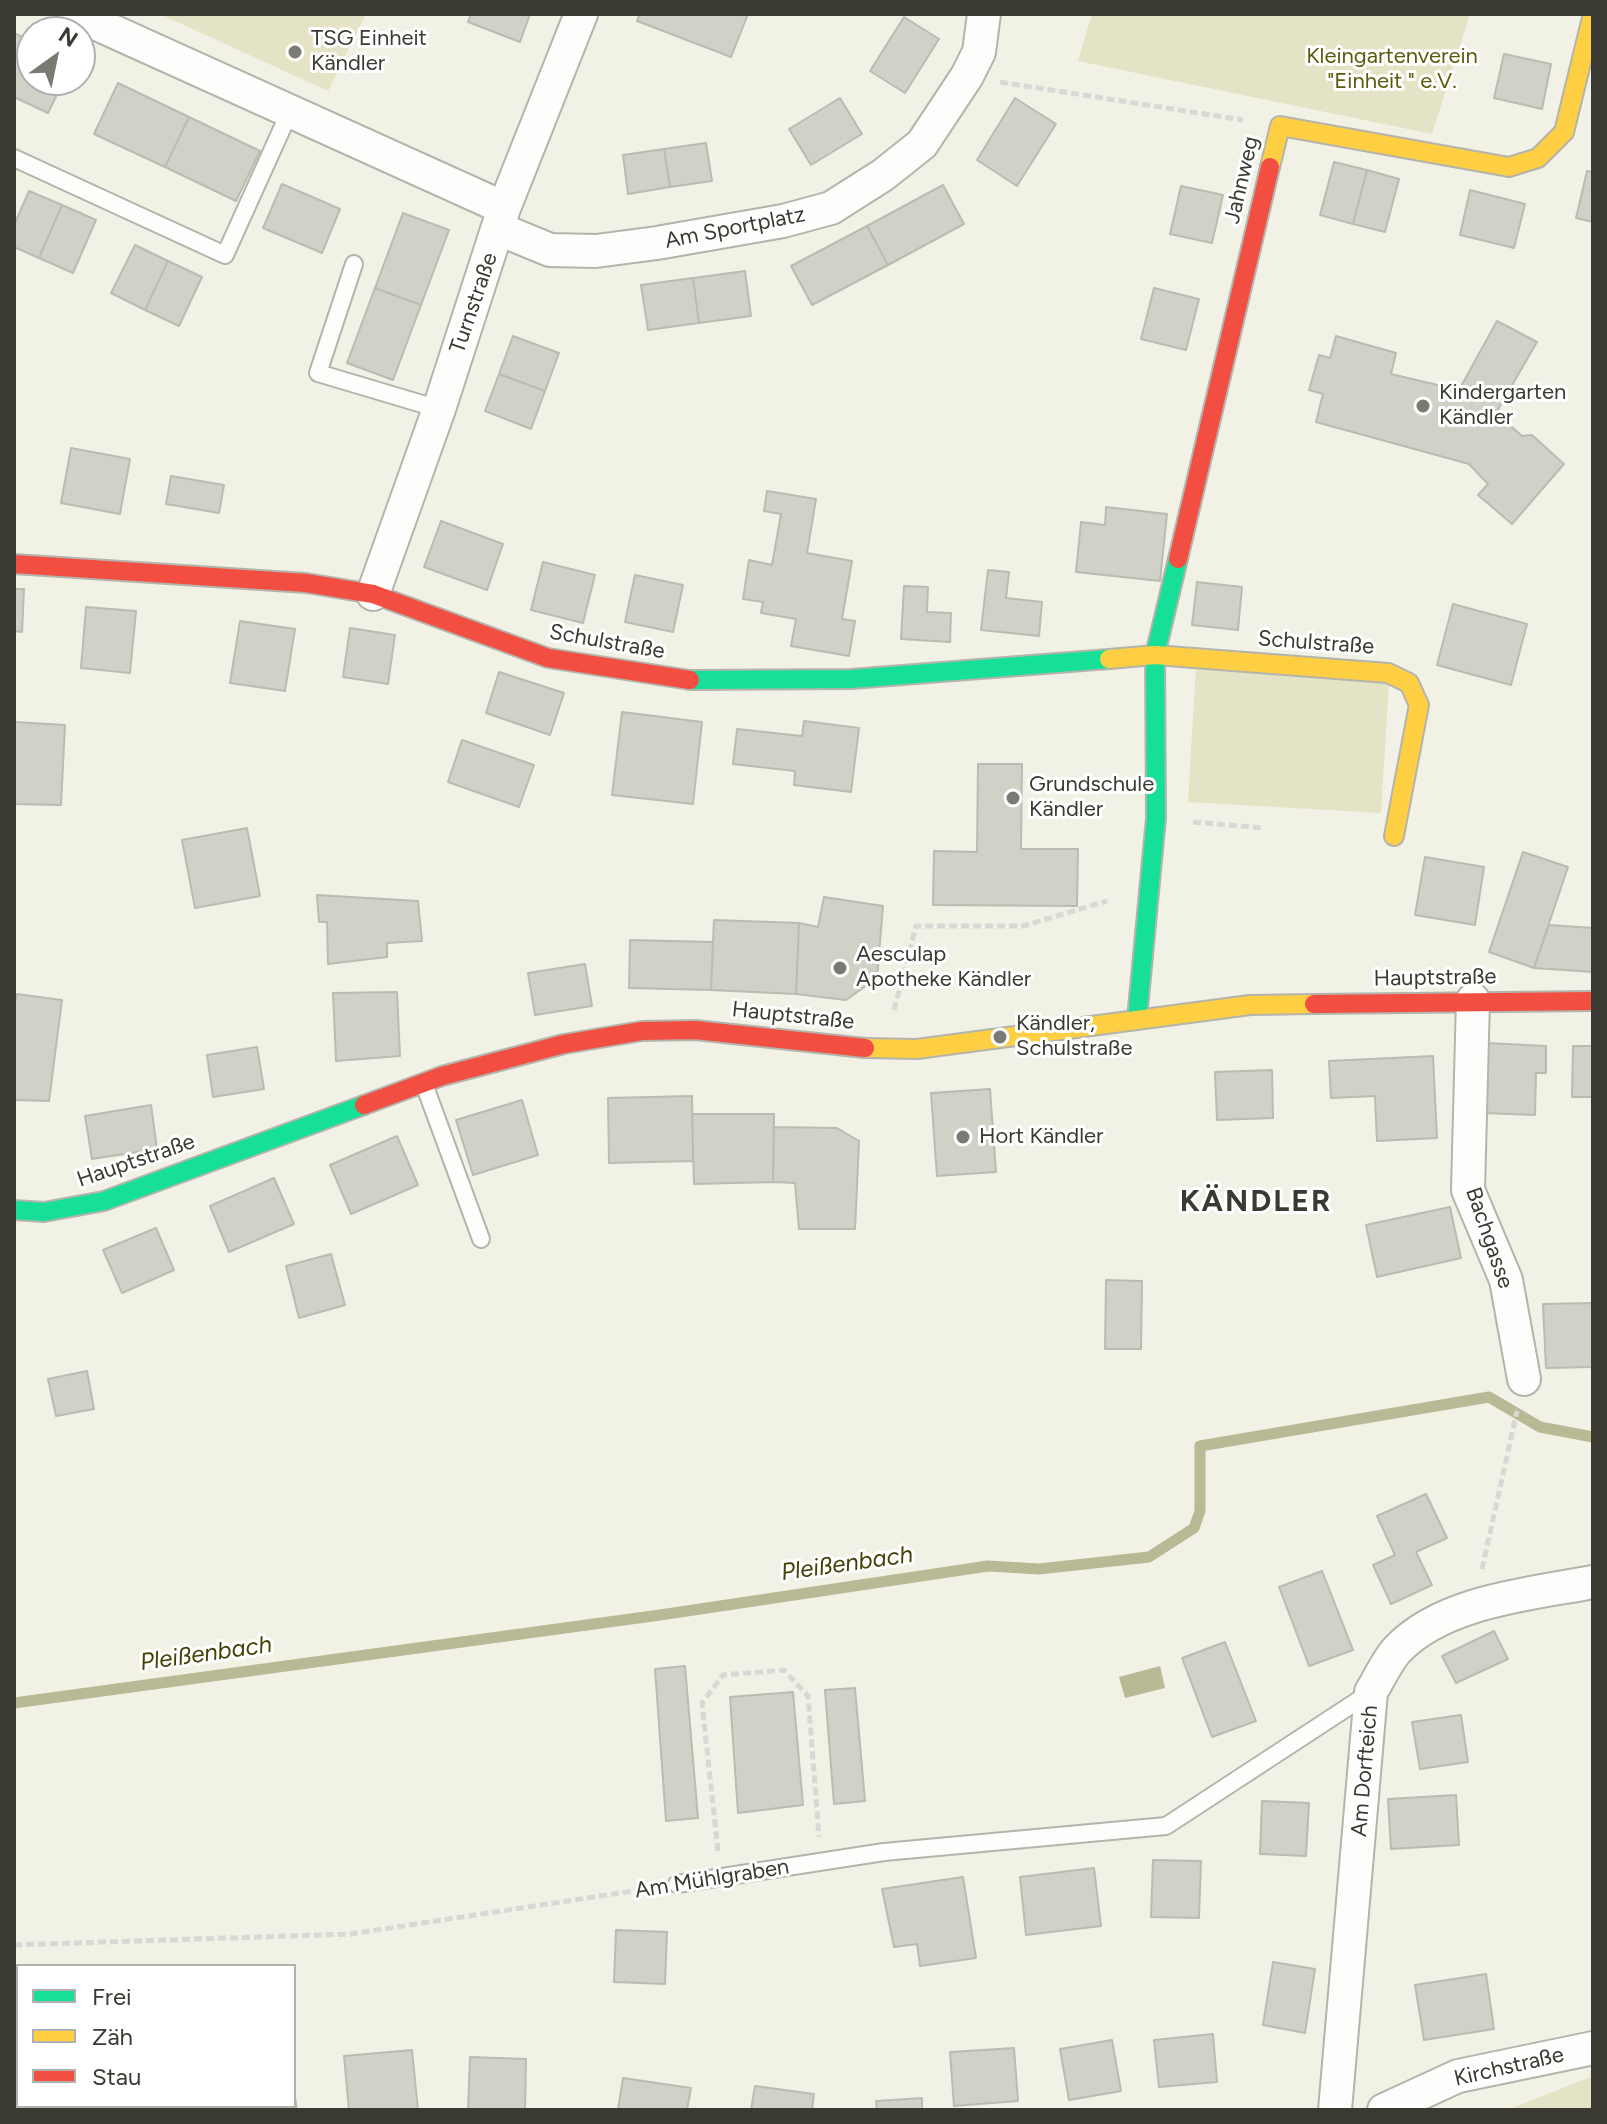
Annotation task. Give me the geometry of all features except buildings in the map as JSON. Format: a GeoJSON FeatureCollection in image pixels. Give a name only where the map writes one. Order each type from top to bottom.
{"type":"FeatureCollection","features":[{"type":"Feature","properties":{"kind":"street","name":"Am Sportplatz"},"geometry":{"type":"LineString","coordinates":[[75,14],[290,111],[502,218],[550,250],[596,251],[769,223],[831,208],[883,175],[922,144],[967,76],[979,52],[984,14]]}},
{"type":"Feature","properties":{"kind":"street","name":"Turnstraße"},"geometry":{"type":"LineString","coordinates":[[373,594],[502,218],[581,14]]}},
{"type":"Feature","properties":{"kind":"street","name":"Jahnweg"},"geometry":{"type":"LineString","coordinates":[[1155,655],[1280,126],[1509,167],[1538,158],[1564,132],[1593,14]]}},
{"type":"Feature","properties":{"kind":"street","name":"Schulstraße"},"geometry":{"type":"LineString","coordinates":[[14,564],[306,583],[373,594],[548,658],[694,681],[851,679],[1155,655],[1388,673],[1409,683],[1419,705],[1394,836]]}},
{"type":"Feature","properties":{"kind":"street"},"geometry":{"type":"LineString","coordinates":[[1137,1019],[1156,818],[1155,655]]}},
{"type":"Feature","properties":{"kind":"street","name":"Bachgasse"},"geometry":{"type":"LineString","coordinates":[[1473,1000],[1468,1190],[1506,1280],[1524,1379]]}},
{"type":"Feature","properties":{"kind":"street","name":"Hauptstraße"},"geometry":{"type":"LineString","coordinates":[[14,1210],[44,1212],[104,1201],[424,1082],[564,1044],[642,1031],[695,1030],[884,1050],[942,1047],[1250,1005],[1593,1001]]}},
{"type":"Feature","properties":{"kind":"street","name":"Am Dorfteich"},"geometry":{"type":"LineString","coordinates":[[1335,2110],[1371,1692],[1396,1650],[1423,1629],[1474,1605],[1593,1582]]}},
{"type":"Feature","properties":{"kind":"street","name":"Kirchstraße"},"geometry":{"type":"LineString","coordinates":[[1384,2110],[1458,2076],[1593,2048]]}},
{"type":"Feature","properties":{"kind":"lane"},"geometry":{"type":"LineString","coordinates":[[14,158],[225,255],[290,111]]}},
{"type":"Feature","properties":{"kind":"lane"},"geometry":{"type":"LineString","coordinates":[[354,264],[318,373],[439,409]]}},
{"type":"Feature","properties":{"kind":"lane"},"geometry":{"type":"LineString","coordinates":[[424,1082],[481,1239]]}},
{"type":"Feature","properties":{"kind":"lane","name":"Am Mühlgraben"},"geometry":{"type":"LineString","coordinates":[[677,1884],[884,1852],[1166,1826],[1371,1692]]}},
{"type":"Feature","properties":{"kind":"path"},"geometry":{"type":"LineString","coordinates":[[967,76],[1280,126]]}},
{"type":"Feature","properties":{"kind":"path"},"geometry":{"type":"LineString","coordinates":[[1156,818],[1263,828]]}},
{"type":"Feature","properties":{"kind":"path"},"geometry":{"type":"LineString","coordinates":[[884,1050],[916,926],[1023,926],[1151,888]]}},
{"type":"Feature","properties":{"kind":"path"},"geometry":{"type":"LineString","coordinates":[[1474,1605],[1512,1434]]}},
{"type":"Feature","properties":{"kind":"path"},"geometry":{"type":"LineString","coordinates":[[721,1877],[702,1703],[723,1675],[784,1670],[808,1696],[821,1862]]}},
{"type":"Feature","properties":{"kind":"path","name":"Am Mühlgraben"},"geometry":{"type":"LineString","coordinates":[[14,1945],[350,1934],[677,1884]]}},
{"type":"Feature","properties":{"kind":"green space","name":"TSG Einheit Kändler"},"geometry":{"type":"Polygon","coordinates":[[[160,14],[366,14],[328,91],[160,14]]]}},
{"type":"Feature","properties":{"kind":"green space","name":"Kleingartenverein \"Einheit \" e.V."},"geometry":{"type":"Polygon","coordinates":[[[1092,14],[1470,14],[1432,134],[1078,61],[1092,14]]]}},
{"type":"Feature","properties":{"kind":"green space"},"geometry":{"type":"Polygon","coordinates":[[[1196,666],[1389,681],[1381,813],[1188,802],[1196,666]]]}},
{"type":"Feature","properties":{"kind":"green space"},"geometry":{"type":"Polygon","coordinates":[[[1593,2076],[1593,2110],[1508,2110],[1593,2076]]]}},
{"type":"Feature","properties":{"kind":"shaded area"},"geometry":{"type":"Polygon","coordinates":[[[1160,1666],[1165,1688],[1125,1698],[1119,1677],[1160,1666]]]}},
{"type":"Feature","properties":{"kind":"waterway","name":"Pleißenbach"},"geometry":{"type":"LineString","coordinates":[[14,1703],[660,1615],[988,1566],[1039,1569],[1149,1557],[1194,1528],[1200,1511],[1200,1446],[1489,1397],[1540,1427],[1593,1437]]}},
{"type":"Feature","properties":{"kind":"traffic: fast"},"geometry":{"type":"LineString","coordinates":[[1137,1019],[1156,818],[1155,655],[1178,559]]}},
{"type":"Feature","properties":{"kind":"traffic: fast"},"geometry":{"type":"LineString","coordinates":[[690,680],[851,679],[1109,659]]}},
{"type":"Feature","properties":{"kind":"traffic: fast"},"geometry":{"type":"LineString","coordinates":[[14,1210],[44,1212],[104,1201],[364,1105]]}},
{"type":"Feature","properties":{"kind":"traffic: slow"},"geometry":{"type":"LineString","coordinates":[[1270,167],[1280,126],[1509,167],[1538,158],[1564,132],[1593,14]]}},
{"type":"Feature","properties":{"kind":"traffic: slow"},"geometry":{"type":"LineString","coordinates":[[1109,659],[1155,655],[1388,673],[1409,683],[1419,705],[1394,836]]}},
{"type":"Feature","properties":{"kind":"traffic: slow"},"geometry":{"type":"LineString","coordinates":[[865,1048],[917,1049],[1250,1005],[1314,1004]]}},
{"type":"Feature","properties":{"kind":"traffic: jam"},"geometry":{"type":"LineString","coordinates":[[1178,559],[1270,167]]}},
{"type":"Feature","properties":{"kind":"traffic: jam"},"geometry":{"type":"LineString","coordinates":[[14,564],[306,583],[373,594],[548,658],[690,680]]}},
{"type":"Feature","properties":{"kind":"traffic: jam"},"geometry":{"type":"LineString","coordinates":[[1314,1004],[1593,1001]]}},
{"type":"Feature","properties":{"kind":"traffic: jam"},"geometry":{"type":"LineString","coordinates":[[364,1105],[442,1076],[564,1044],[642,1031],[695,1030],[865,1048]]}},
{"type":"Feature","properties":{"kind":"place","name":"TSG Einheit Kändler"},"geometry":{"type":"Point","coordinates":[295,52]}},
{"type":"Feature","properties":{"kind":"place","name":"Kindergarten Kändler"},"geometry":{"type":"Point","coordinates":[1423,406]}},
{"type":"Feature","properties":{"kind":"place","name":"Grundschule Kändler"},"geometry":{"type":"Point","coordinates":[1013,798]}},
{"type":"Feature","properties":{"kind":"place","name":"Aesculap Apotheke Kändler"},"geometry":{"type":"Point","coordinates":[840,968]}},
{"type":"Feature","properties":{"kind":"place","name":"Kändler, Schulstraße"},"geometry":{"type":"Point","coordinates":[1000,1037]}},
{"type":"Feature","properties":{"kind":"place","name":"Hort Kändler"},"geometry":{"type":"Point","coordinates":[963,1137]}},
{"type":"Feature","properties":{"kind":"district","name":"KÄNDLER"},"geometry":{"type":"Point","coordinates":[1256,1202]}}]}
